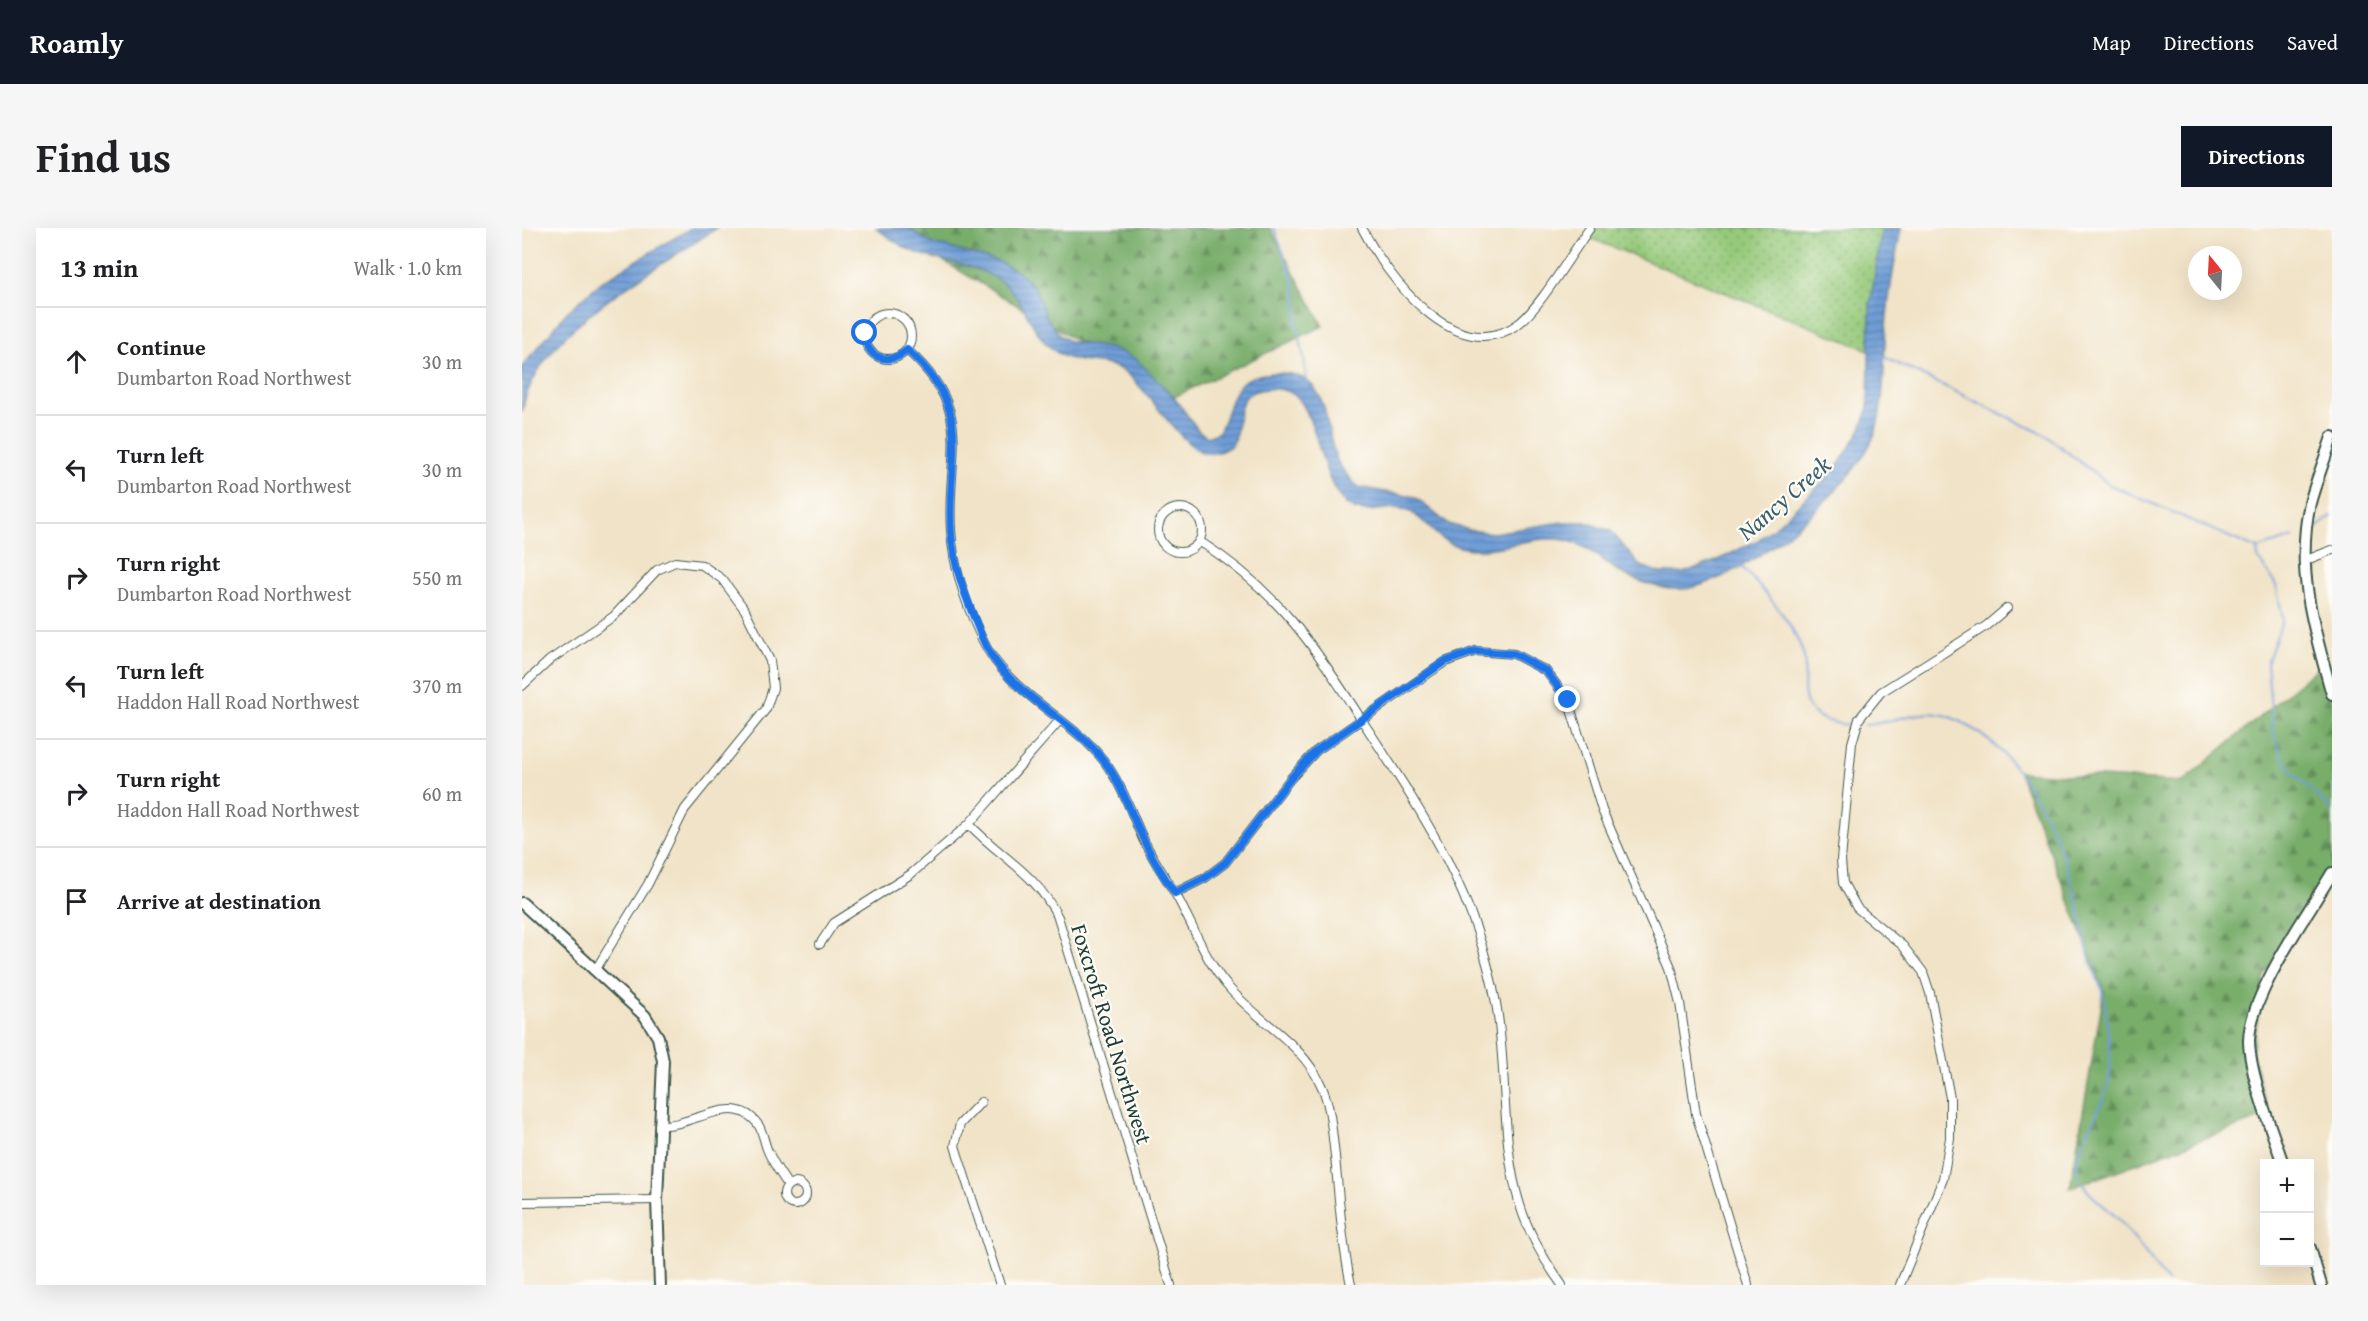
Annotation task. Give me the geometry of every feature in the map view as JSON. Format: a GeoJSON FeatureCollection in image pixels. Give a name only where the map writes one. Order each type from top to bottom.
{"type":"FeatureCollection","features":[{"type":"Feature","properties":{"kind":"street"},"geometry":{"type":"LineString","coordinates":[[1362,228],[1384,264],[1430,313],[1451,330],[1482,337],[1508,330],[1527,316],[1590,228]]}},
{"type":"Feature","properties":{"kind":"street"},"geometry":{"type":"LineString","coordinates":[[894,313],[901,316],[907,321],[912,336],[907,350],[895,359],[887,360],[872,354],[865,340],[867,325],[878,315],[894,313]]}},
{"type":"Feature","properties":{"kind":"street"},"geometry":{"type":"LineString","coordinates":[[907,350],[936,381],[952,417],[956,446],[951,514],[952,544],[959,573],[982,638],[1006,675],[1091,747],[1112,772],[1149,850],[1175,893],[1202,949],[1219,976],[1243,1003],[1297,1048],[1321,1085],[1330,1117],[1351,1285]]}},
{"type":"Feature","properties":{"kind":"street"},"geometry":{"type":"LineString","coordinates":[[2332,437],[2310,504],[2304,561],[2310,616],[2332,694]]}},
{"type":"Feature","properties":{"kind":"street"},"geometry":{"type":"LineString","coordinates":[[1172,509],[1187,509],[1194,513],[1202,526],[1199,541],[1189,550],[1169,549],[1160,539],[1158,525],[1172,509]]}},
{"type":"Feature","properties":{"kind":"street"},"geometry":{"type":"LineString","coordinates":[[1199,541],[1246,573],[1283,608],[1309,640],[1432,828],[1452,866],[1472,913],[1497,1006],[1514,1184],[1530,1233],[1562,1285]]}},
{"type":"Feature","properties":{"kind":"street"},"geometry":{"type":"LineString","coordinates":[[2304,561],[2332,550]]}},
{"type":"Feature","properties":{"kind":"street"},"geometry":{"type":"LineString","coordinates":[[522,686],[550,660],[614,616],[657,570],[675,562],[702,566],[722,579],[751,619],[770,660],[773,688],[766,709],[685,809],[648,884],[596,969]]}},
{"type":"Feature","properties":{"kind":"street"},"geometry":{"type":"LineString","coordinates":[[1900,1285],[1943,1179],[1950,1138],[1950,1098],[1930,993],[1923,972],[1904,946],[1857,908],[1843,883],[1841,860],[1852,743],[1859,719],[1881,692],[1986,627],[2007,608]]}},
{"type":"Feature","properties":{"kind":"street"},"geometry":{"type":"LineString","coordinates":[[1175,893],[1205,878],[1225,863],[1305,762],[1329,741],[1444,662],[1476,651],[1502,651],[1525,658],[1546,671],[1562,689],[1572,710],[1602,810],[1671,968],[1680,1003],[1696,1114],[1748,1285]]}},
{"type":"Feature","properties":{"kind":"street"},"geometry":{"type":"LineString","coordinates":[[820,944],[834,923],[911,874],[969,824],[1060,720]]}},
{"type":"Feature","properties":{"kind":"street","name":"Foxcroft Road Northwest"},"geometry":{"type":"LineString","coordinates":[[969,824],[1033,879],[1058,917],[1171,1285]]}},
{"type":"Feature","properties":{"kind":"street"},"geometry":{"type":"LineString","coordinates":[[2281,1159],[2252,1064],[2250,1027],[2259,996],[2332,873]]}},
{"type":"Feature","properties":{"kind":"street"},"geometry":{"type":"LineString","coordinates":[[522,903],[645,1016],[658,1037],[663,1061],[657,1200],[660,1285]]}},
{"type":"Feature","properties":{"kind":"street"},"geometry":{"type":"LineString","coordinates":[[981,1102],[960,1124],[955,1146],[1000,1285]]}},
{"type":"Feature","properties":{"kind":"street"},"geometry":{"type":"LineString","coordinates":[[659,1125],[680,1124],[723,1110],[744,1112],[759,1126],[771,1159],[788,1185]]}},
{"type":"Feature","properties":{"kind":"street"},"geometry":{"type":"LineString","coordinates":[[522,1202],[657,1200]]}},
{"type":"Feature","properties":{"kind":"street"},"geometry":{"type":"LineString","coordinates":[[2314,1261],[2321,1285]]}},
{"type":"Feature","properties":{"kind":"green space"},"geometry":{"type":"Polygon","coordinates":[[[888,228],[1270,228],[1323,326],[1172,398],[888,228]]]}},
{"type":"Feature","properties":{"kind":"green space"},"geometry":{"type":"Polygon","coordinates":[[[1593,228],[1888,228],[1883,356],[1587,237],[1593,228]]]}},
{"type":"Feature","properties":{"kind":"green space"},"geometry":{"type":"Polygon","coordinates":[[[2323,663],[2332,692],[2332,869],[2320,893],[2264,976],[2252,1053],[2269,1115],[2070,1188],[2104,991],[2019,772],[2183,782],[2323,663]]]}},
{"type":"Feature","properties":{"kind":"water"},"geometry":{"type":"Polygon","coordinates":[[[691,228],[717,228],[601,305],[573,329],[550,354],[532,382],[522,412],[522,367],[566,313],[601,282],[691,228]]]}},
{"type":"Feature","properties":{"kind":"water"},"geometry":{"type":"Polygon","coordinates":[[[876,228],[908,228],[931,243],[997,261],[1019,272],[1035,288],[1046,316],[1059,335],[1069,341],[1115,349],[1136,359],[1173,396],[1199,431],[1208,437],[1219,432],[1235,391],[1249,378],[1277,373],[1295,375],[1307,381],[1316,390],[1326,415],[1336,458],[1358,487],[1415,497],[1448,524],[1470,530],[1493,533],[1562,522],[1585,522],[1611,531],[1639,565],[1660,573],[1683,573],[1716,561],[1758,540],[1776,526],[1835,470],[1860,431],[1868,410],[1870,306],[1882,228],[1901,228],[1888,303],[1884,380],[1879,420],[1864,455],[1844,481],[1819,507],[1758,556],[1727,574],[1698,586],[1673,589],[1652,585],[1618,571],[1583,547],[1567,540],[1532,540],[1493,548],[1467,548],[1447,542],[1417,516],[1403,509],[1366,511],[1352,508],[1336,492],[1305,409],[1297,397],[1284,390],[1263,389],[1245,398],[1232,445],[1213,453],[1197,449],[1186,441],[1135,381],[1119,368],[1069,358],[1050,348],[1016,296],[997,279],[971,267],[916,253],[898,244],[876,228]]]}},
{"type":"Feature","properties":{"kind":"waterway"},"geometry":{"type":"LineString","coordinates":[[1274,228],[1293,278],[1306,381]]}},
{"type":"Feature","properties":{"kind":"waterway"},"geometry":{"type":"LineString","coordinates":[[1882,356],[2045,435],[2110,485],[2257,549],[2294,537]]}},
{"type":"Feature","properties":{"kind":"waterway"},"geometry":{"type":"LineString","coordinates":[[2312,531],[2332,516]]}},
{"type":"Feature","properties":{"kind":"waterway"},"geometry":{"type":"LineString","coordinates":[[2257,549],[2258,558],[2276,585],[2283,619],[2267,663],[2273,732],[2281,754],[2293,773],[2332,810]]}},
{"type":"Feature","properties":{"kind":"waterway"},"geometry":{"type":"LineString","coordinates":[[1741,566],[1778,608],[1794,632],[1804,657],[1804,689],[1809,707],[1817,715],[1827,720],[1850,725]]}},
{"type":"Feature","properties":{"kind":"waterway"},"geometry":{"type":"LineString","coordinates":[[1865,725],[1918,714],[1929,713],[1950,717],[1975,731],[1998,748],[2017,770],[2047,819],[2077,901],[2091,963],[2103,996],[2108,1031],[2110,1066],[2108,1087],[2080,1150],[2077,1171],[2084,1186],[2116,1216],[2168,1283]]}},
{"type":"Feature","properties":{"kind":"route"},"geometry":{"type":"LineString","coordinates":[[865,333],[868,348],[879,358],[895,359],[907,350],[923,364],[946,399],[952,417],[956,446],[951,514],[952,544],[959,573],[982,638],[992,658],[1016,685],[1091,747],[1102,759],[1123,792],[1141,835],[1175,893],[1216,871],[1237,851],[1291,778],[1316,751],[1444,662],[1476,651],[1490,650],[1514,654],[1546,671],[1562,689],[1568,700]]}},
{"type":"Feature","properties":{"kind":"water label","name":"Nancy Creek"},"geometry":{"type":"Point","coordinates":[1784,498]}}]}
